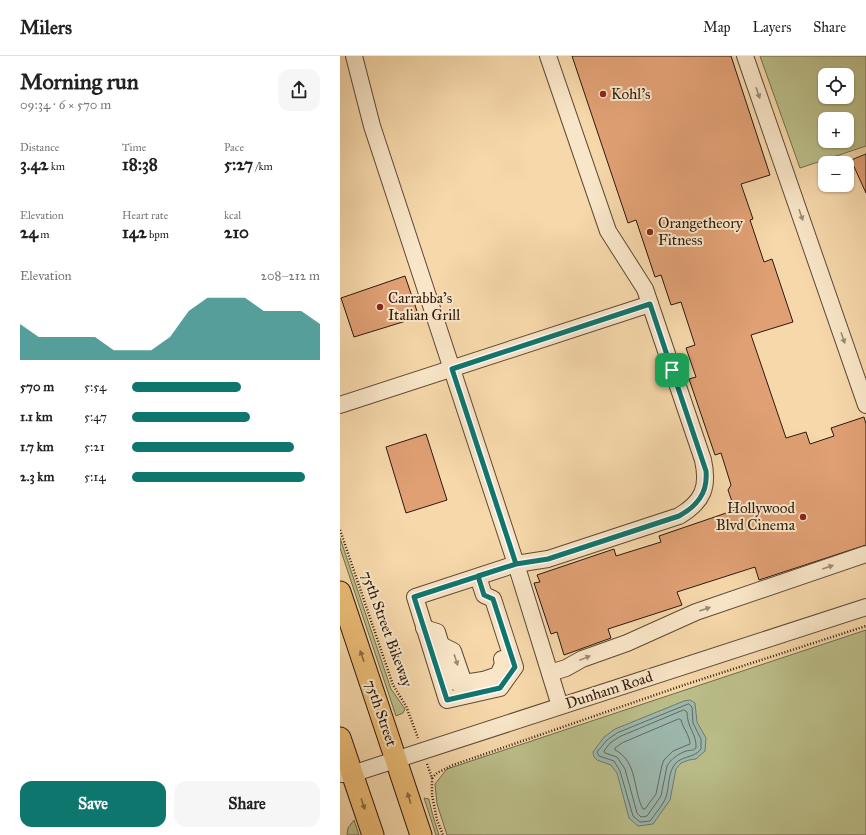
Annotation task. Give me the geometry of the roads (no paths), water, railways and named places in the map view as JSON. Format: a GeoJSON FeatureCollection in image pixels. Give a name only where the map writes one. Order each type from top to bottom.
{"type":"FeatureCollection","features":[{"type":"Feature","properties":{"kind":"main road","name":"75th Street"},"geometry":{"type":"LineString","coordinates":[[340,592],[421,835]]}},
{"type":"Feature","properties":{"kind":"main road"},"geometry":{"type":"LineString","coordinates":[[340,738],[344,778],[373,835]]}},
{"type":"Feature","properties":{"kind":"street"},"geometry":{"type":"LineString","coordinates":[[354,56],[372,126],[516,564],[560,706]]}},
{"type":"Feature","properties":{"kind":"street"},"geometry":{"type":"LineString","coordinates":[[484,595],[493,599],[515,667],[500,688],[447,700],[414,597],[516,564],[548,559],[679,516],[690,509],[699,499],[705,487],[706,473],[703,460],[645,289],[608,231],[548,56]]}},
{"type":"Feature","properties":{"kind":"street"},"geometry":{"type":"LineString","coordinates":[[745,56],[866,405]]}},
{"type":"Feature","properties":{"kind":"street"},"geometry":{"type":"LineString","coordinates":[[340,405],[650,304]]}},
{"type":"Feature","properties":{"kind":"street"},"geometry":{"type":"LineString","coordinates":[[550,673],[566,668],[582,659],[626,643],[696,612],[866,554]]}},
{"type":"Feature","properties":{"kind":"street"},"geometry":{"type":"LineString","coordinates":[[424,628],[438,632],[441,645],[441,656],[448,676],[455,682],[483,680],[498,675],[503,664],[485,606],[484,595],[478,576]]}},
{"type":"Feature","properties":{"kind":"street","name":"Dunham Road"},"geometry":{"type":"LineString","coordinates":[[344,778],[396,759],[866,607]]}},
{"type":"Feature","properties":{"kind":"water"},"geometry":{"type":"Polygon","coordinates":[[[690,700],[695,703],[697,722],[706,738],[705,751],[696,759],[681,763],[676,769],[670,800],[653,824],[638,826],[629,818],[617,773],[611,765],[597,760],[594,757],[593,752],[604,737],[615,729],[684,701],[690,700]]]}},
{"type":"Feature","properties":{"kind":"place","name":"Kohl's"},"geometry":{"type":"Point","coordinates":[603,94]}},
{"type":"Feature","properties":{"kind":"place","name":"Orangetheory Fitness"},"geometry":{"type":"Point","coordinates":[650,232]}},
{"type":"Feature","properties":{"kind":"place","name":"Carrabba's Italian Grill"},"geometry":{"type":"Point","coordinates":[380,307]}},
{"type":"Feature","properties":{"kind":"place","name":"Hollywood Blvd Cinema"},"geometry":{"type":"Point","coordinates":[803,517]}}]}
